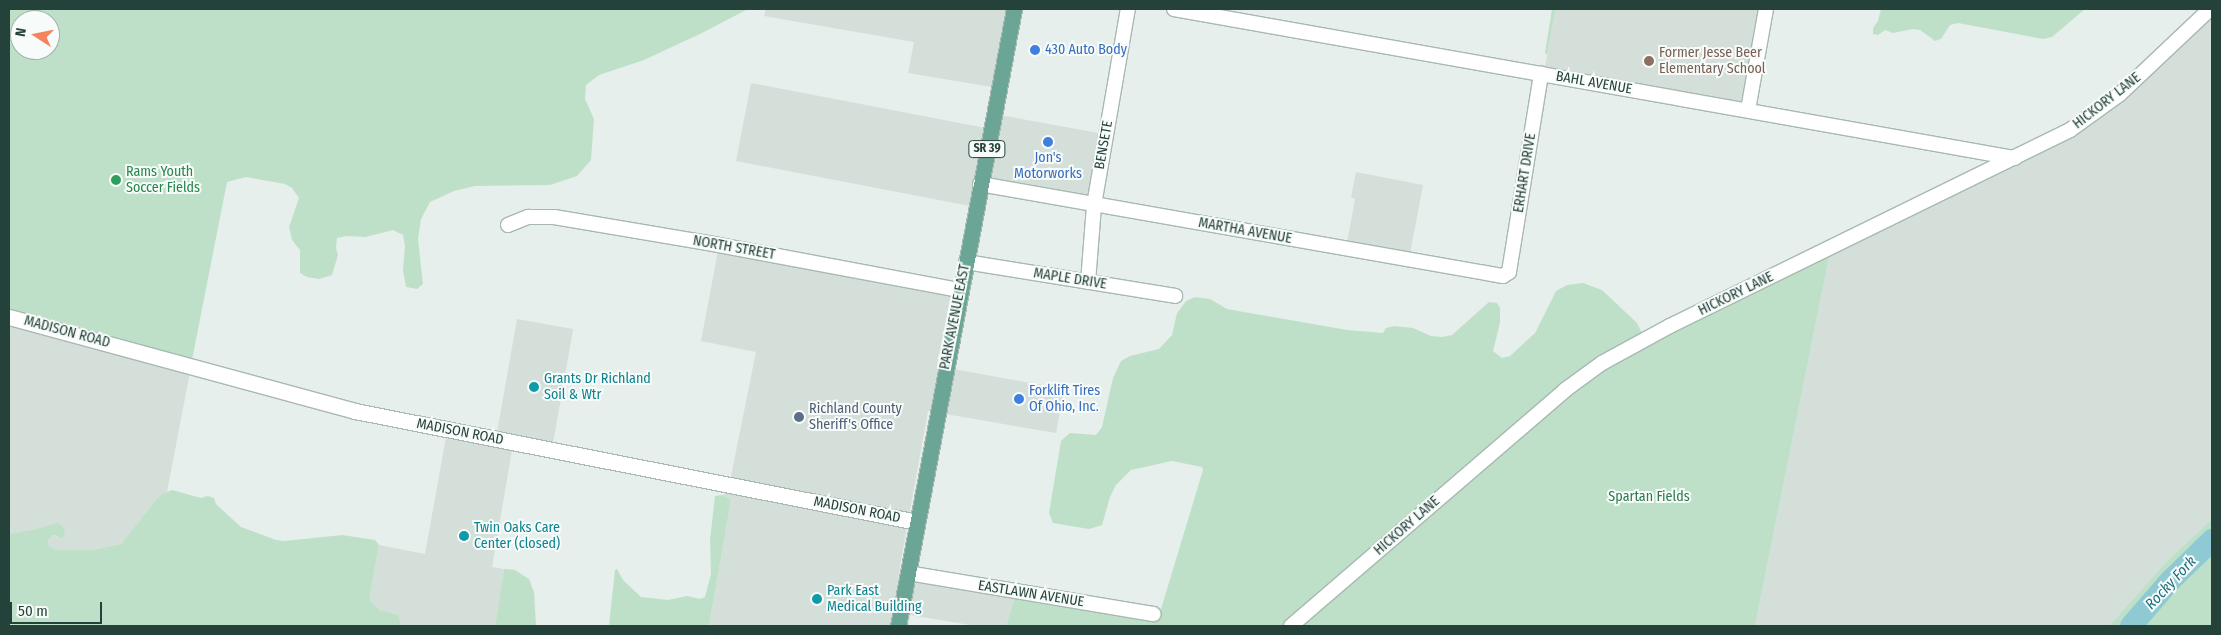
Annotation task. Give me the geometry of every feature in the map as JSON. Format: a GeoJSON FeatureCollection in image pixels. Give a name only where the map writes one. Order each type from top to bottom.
{"type":"FeatureCollection","features":[{"type":"Feature","properties":{"kind":"main road","name":"PARK AVENUE EAST"},"geometry":{"type":"LineString","coordinates":[[898,626],[1014,9]]}},
{"type":"Feature","properties":{"kind":"street","name":"BENSETE"},"geometry":{"type":"LineString","coordinates":[[1088,282],[1094,205],[1128,9]]}},
{"type":"Feature","properties":{"kind":"street","name":"BAHL AVENUE"},"geometry":{"type":"LineString","coordinates":[[1174,9],[2015,158]]}},
{"type":"Feature","properties":{"kind":"street"},"geometry":{"type":"LineString","coordinates":[[1748,110],[1766,9]]}},
{"type":"Feature","properties":{"kind":"street","name":"HICKORY LANE"},"geometry":{"type":"LineString","coordinates":[[1291,626],[1565,390],[1612,357],[1670,326],[2070,130],[2102,109],[2153,64],[2210,9]]}},
{"type":"Feature","properties":{"kind":"street","name":"ERHART DRIVE"},"geometry":{"type":"LineString","coordinates":[[1509,272],[1541,74]]}},
{"type":"Feature","properties":{"kind":"street","name":"MARTHA AVENUE"},"geometry":{"type":"LineString","coordinates":[[980,184],[1503,276],[1509,272]]}},
{"type":"Feature","properties":{"kind":"street","name":"NORTH STREET"},"geometry":{"type":"LineString","coordinates":[[508,225],[528,217],[554,217],[960,290]]}},
{"type":"Feature","properties":{"kind":"street","name":"MAPLE DRIVE"},"geometry":{"type":"LineString","coordinates":[[966,262],[1175,296]]}},
{"type":"Feature","properties":{"kind":"street","name":"MADISON ROAD"},"geometry":{"type":"LineString","coordinates":[[9,317],[355,411],[917,522]]}},
{"type":"Feature","properties":{"kind":"street","name":"EASTLAWN AVENUE"},"geometry":{"type":"LineString","coordinates":[[908,574],[1154,614]]}},
{"type":"Feature","properties":{"kind":"shaded area"},"geometry":{"type":"Polygon","coordinates":[[[766,9],[1007,9],[992,87],[908,73],[914,42],[764,16],[766,9]]]}},
{"type":"Feature","properties":{"kind":"shaded area","name":"Former Jesse Beer Elementary School"},"geometry":{"type":"Polygon","coordinates":[[[1556,9],[1763,9],[1746,103],[1545,67],[1556,9]]]}},
{"type":"Feature","properties":{"kind":"shaded area"},"geometry":{"type":"Polygon","coordinates":[[[2212,15],[2212,519],[2166,562],[2109,626],[1755,626],[1829,257],[2079,132],[2117,105],[2212,15]]]}},
{"type":"Feature","properties":{"kind":"shaded area"},"geometry":{"type":"Polygon","coordinates":[[[751,83],[996,130],[1000,115],[1104,134],[1093,199],[975,178],[970,206],[736,161],[751,83]]]}},
{"type":"Feature","properties":{"kind":"shaded area"},"geometry":{"type":"Polygon","coordinates":[[[1356,172],[1423,185],[1410,254],[1347,243],[1355,199],[1351,197],[1356,172]]]}},
{"type":"Feature","properties":{"kind":"shaded area"},"geometry":{"type":"Polygon","coordinates":[[[718,251],[951,293],[937,366],[1064,389],[1056,433],[928,411],[898,577],[1015,596],[1006,626],[976,626],[910,615],[908,626],[709,626],[731,500],[723,495],[728,491],[756,352],[701,341],[718,251]]]}},
{"type":"Feature","properties":{"kind":"shaded area"},"geometry":{"type":"Polygon","coordinates":[[[517,319],[573,329],[553,442],[497,432],[517,319]]]}},
{"type":"Feature","properties":{"kind":"shaded area"},"geometry":{"type":"Polygon","coordinates":[[[9,323],[190,372],[167,492],[155,501],[121,544],[92,550],[57,550],[49,546],[48,540],[53,535],[57,537],[56,523],[9,534],[9,323]]]}},
{"type":"Feature","properties":{"kind":"shaded area"},"geometry":{"type":"Polygon","coordinates":[[[446,437],[512,450],[492,567],[504,569],[495,626],[401,626],[399,615],[380,610],[371,602],[370,594],[379,545],[425,554],[446,437]]]}},
{"type":"Feature","properties":{"kind":"green space"},"geometry":{"type":"Polygon","coordinates":[[[9,9],[748,9],[644,60],[599,75],[586,85],[585,99],[594,119],[591,160],[577,176],[550,185],[475,186],[454,191],[430,202],[421,219],[418,239],[423,284],[417,289],[406,287],[403,270],[405,246],[403,235],[393,230],[365,237],[346,236],[337,238],[336,248],[338,255],[332,275],[319,279],[307,277],[300,273],[300,250],[292,240],[289,227],[299,198],[292,188],[285,184],[246,177],[227,182],[192,360],[9,309],[9,9]]]}},
{"type":"Feature","properties":{"kind":"green space"},"geometry":{"type":"Polygon","coordinates":[[[1552,9],[1556,9],[1547,55],[1545,53],[1552,9]]]}},
{"type":"Feature","properties":{"kind":"green space"},"geometry":{"type":"Polygon","coordinates":[[[1881,9],[2085,9],[2052,37],[2043,39],[1958,23],[1950,25],[1941,39],[1935,41],[1920,30],[1913,29],[1893,33],[1885,30],[1878,35],[1873,34],[1873,28],[1878,21],[1881,9]]]}},
{"type":"Feature","properties":{"kind":"green space","name":"Spartan Fields"},"geometry":{"type":"Polygon","coordinates":[[[1829,257],[1755,626],[1300,626],[1570,393],[1611,363],[1648,343],[1829,257]]]}},
{"type":"Feature","properties":{"kind":"green space"},"geometry":{"type":"Polygon","coordinates":[[[1583,283],[1602,290],[1637,323],[1642,333],[1607,353],[1517,425],[1281,626],[1006,626],[1015,596],[1158,619],[1203,470],[1202,467],[1172,461],[1131,470],[1116,485],[1110,497],[1102,525],[1096,527],[1089,529],[1053,523],[1049,513],[1061,441],[1070,433],[1096,435],[1102,427],[1113,378],[1121,361],[1130,356],[1159,349],[1172,335],[1177,313],[1186,301],[1195,297],[1210,299],[1227,309],[1347,330],[1383,333],[1386,328],[1394,326],[1413,328],[1431,336],[1442,337],[1452,335],[1489,302],[1497,303],[1500,308],[1500,323],[1493,351],[1502,358],[1510,356],[1535,333],[1556,291],[1567,285],[1583,283]]]}},
{"type":"Feature","properties":{"kind":"green space"},"geometry":{"type":"Polygon","coordinates":[[[172,490],[201,498],[208,496],[214,498],[216,504],[241,527],[276,540],[285,541],[342,535],[375,540],[379,545],[370,594],[371,602],[380,610],[399,615],[401,626],[9,626],[9,534],[56,523],[61,525],[65,531],[63,538],[53,535],[48,540],[49,546],[57,550],[92,550],[121,544],[155,501],[162,494],[172,490]]]}},
{"type":"Feature","properties":{"kind":"green space"},"geometry":{"type":"Polygon","coordinates":[[[723,495],[731,500],[709,626],[609,626],[615,570],[617,569],[623,580],[641,597],[668,600],[687,596],[700,599],[705,597],[711,574],[710,540],[715,496],[723,495]]]}},
{"type":"Feature","properties":{"kind":"green space"},"geometry":{"type":"Polygon","coordinates":[[[2212,519],[2212,626],[2109,626],[2166,562],[2212,519]]]}},
{"type":"Feature","properties":{"kind":"green space"},"geometry":{"type":"Polygon","coordinates":[[[504,569],[515,570],[529,579],[534,592],[536,626],[495,626],[504,569]]]}},
{"type":"Feature","properties":{"kind":"waterway","name":"Rocky Fork"},"geometry":{"type":"LineString","coordinates":[[2131,626],[2170,581],[2212,540]]}},
{"type":"Feature","properties":{"kind":"place","name":"430 Auto Body"},"geometry":{"type":"Point","coordinates":[1035,50]}},
{"type":"Feature","properties":{"kind":"place","name":"Former Jesse Beer Elementary School"},"geometry":{"type":"Point","coordinates":[1649,61]}},
{"type":"Feature","properties":{"kind":"place","name":"Jon's Motorworks"},"geometry":{"type":"Point","coordinates":[1048,142]}},
{"type":"Feature","properties":{"kind":"place","name":"Rams Youth Soccer Fields"},"geometry":{"type":"Point","coordinates":[116,180]}},
{"type":"Feature","properties":{"kind":"place","name":"Grants Dr Richland Soil & Wtr"},"geometry":{"type":"Point","coordinates":[534,387]}},
{"type":"Feature","properties":{"kind":"place","name":"Forklift Tires Of Ohio, Inc."},"geometry":{"type":"Point","coordinates":[1019,399]}},
{"type":"Feature","properties":{"kind":"place","name":"Richland County Sheriff's Office"},"geometry":{"type":"Point","coordinates":[799,417]}},
{"type":"Feature","properties":{"kind":"place","name":"Twin Oaks Care Center (closed)"},"geometry":{"type":"Point","coordinates":[464,536]}},
{"type":"Feature","properties":{"kind":"place","name":"Park East Medical Building"},"geometry":{"type":"Point","coordinates":[817,599]}}]}
